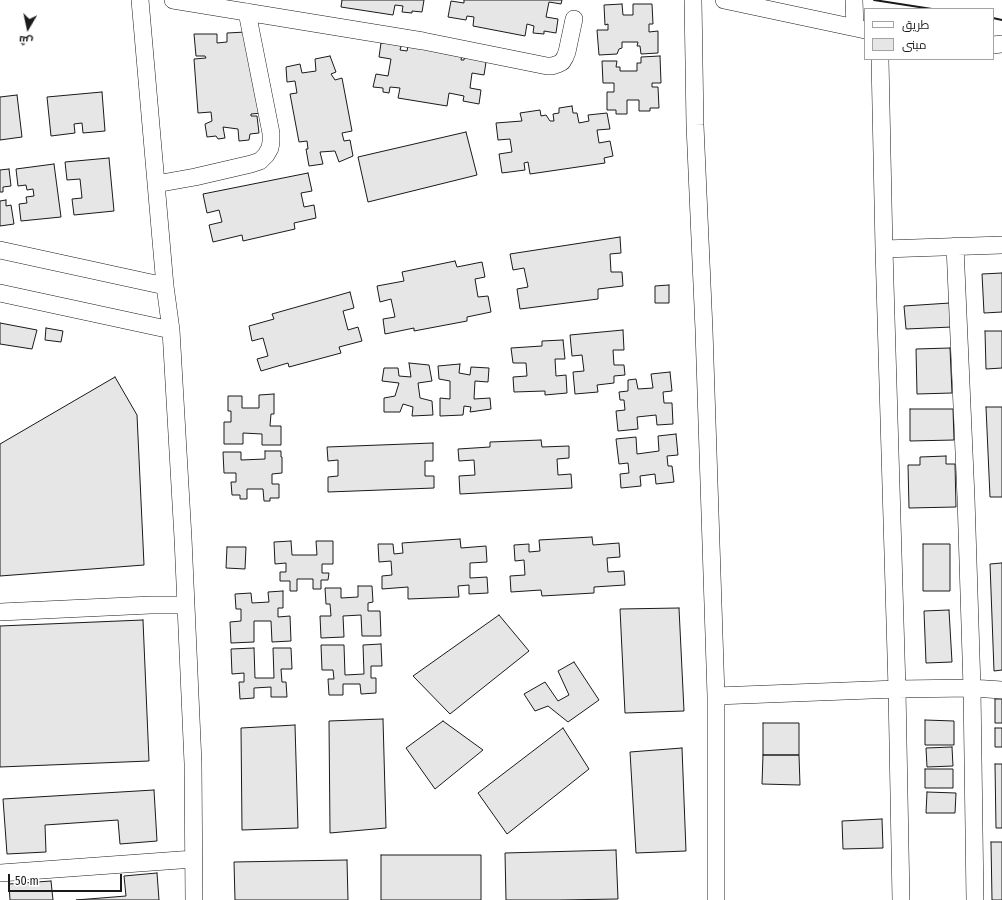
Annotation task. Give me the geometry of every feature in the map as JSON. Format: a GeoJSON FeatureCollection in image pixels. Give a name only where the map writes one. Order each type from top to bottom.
{"type":"FeatureCollection","features":[{"type":"Feature","properties":{"kind":"street"},"geometry":{"type":"LineString","coordinates":[[140,0],[165,286],[171,330],[193,763],[194,900]]}},
{"type":"Feature","properties":{"kind":"street"},"geometry":{"type":"LineString","coordinates":[[173,0],[423,41],[547,66],[558,64],[562,62],[565,57],[574,19]]}},
{"type":"Feature","properties":{"kind":"street"},"geometry":{"type":"LineString","coordinates":[[693,0],[695,125],[704,330],[716,696],[716,900]]}},
{"type":"Feature","properties":{"kind":"street"},"geometry":{"type":"LineString","coordinates":[[724,0],[860,29],[854,0]]}},
{"type":"Feature","properties":{"kind":"street"},"geometry":{"type":"LineString","coordinates":[[156,184],[251,164],[260,161],[270,148],[271,133],[247,12]]}},
{"type":"Feature","properties":{"kind":"street"},"geometry":{"type":"LineString","coordinates":[[880,60],[897,689],[901,900]]}},
{"type":"Feature","properties":{"kind":"street"},"geometry":{"type":"LineString","coordinates":[[884,249],[1002,245]]}},
{"type":"Feature","properties":{"kind":"street"},"geometry":{"type":"LineString","coordinates":[[955,246],[966,498],[972,688],[975,900]]}},
{"type":"Feature","properties":{"kind":"street"},"geometry":{"type":"LineString","coordinates":[[0,250],[165,286]]}},
{"type":"Feature","properties":{"kind":"street"},"geometry":{"type":"LineString","coordinates":[[0,293],[171,330]]}},
{"type":"Feature","properties":{"kind":"street"},"geometry":{"type":"LineString","coordinates":[[0,612],[186,604]]}},
{"type":"Feature","properties":{"kind":"street"},"geometry":{"type":"LineString","coordinates":[[716,696],[897,689],[972,688],[1002,690]]}},
{"type":"Feature","properties":{"kind":"street"},"geometry":{"type":"LineString","coordinates":[[0,873],[194,859]]}},
{"type":"Feature","properties":{"kind":"building"},"geometry":{"type":"Polygon","coordinates":[[[342,0],[424,0],[422,12],[402,12],[403,6],[395,5],[393,15],[341,7],[342,0]]]}},
{"type":"Feature","properties":{"kind":"building"},"geometry":{"type":"Polygon","coordinates":[[[464,0],[562,0],[561,4],[549,2],[546,17],[558,19],[556,33],[544,31],[544,34],[533,33],[534,26],[527,24],[525,36],[473,26],[474,17],[467,16],[466,20],[448,17],[451,1],[464,3],[464,0]]]}},
{"type":"Feature","properties":{"kind":"building"},"geometry":{"type":"Polygon","coordinates":[[[622,4],[623,15],[633,15],[633,4],[652,4],[653,24],[649,24],[649,32],[658,31],[658,53],[641,54],[640,46],[637,46],[638,42],[622,42],[622,48],[619,49],[617,54],[599,55],[597,30],[608,30],[608,24],[605,25],[604,5],[622,4]]]}},
{"type":"Feature","properties":{"kind":"building"},"geometry":{"type":"Polygon","coordinates":[[[246,32],[262,113],[251,114],[251,116],[257,116],[259,133],[250,134],[249,140],[239,141],[238,129],[223,127],[225,138],[218,139],[216,136],[207,137],[205,124],[212,121],[211,112],[198,113],[194,59],[206,58],[205,56],[196,56],[194,34],[217,34],[217,43],[227,42],[227,33],[246,32]]]}},
{"type":"Feature","properties":{"kind":"building"},"geometry":{"type":"Polygon","coordinates":[[[409,41],[463,50],[461,60],[464,60],[465,53],[487,56],[484,75],[472,73],[470,88],[481,90],[479,104],[463,101],[464,96],[449,93],[447,106],[398,98],[400,88],[390,87],[389,93],[383,92],[383,88],[373,87],[376,74],[388,76],[391,59],[379,57],[381,43],[402,43],[400,50],[407,51],[409,41]]]}},
{"type":"Feature","properties":{"kind":"building"},"geometry":{"type":"Polygon","coordinates":[[[330,56],[336,72],[331,74],[335,80],[342,78],[352,131],[342,133],[344,141],[350,140],[353,156],[339,162],[335,151],[320,152],[323,164],[309,166],[306,149],[308,149],[307,141],[299,142],[290,94],[297,93],[295,81],[287,82],[286,67],[300,64],[302,73],[316,71],[315,59],[330,56]]]}},
{"type":"Feature","properties":{"kind":"building"},"geometry":{"type":"Polygon","coordinates":[[[660,56],[661,83],[652,83],[652,87],[658,87],[659,108],[650,108],[650,111],[639,111],[639,100],[627,100],[627,114],[616,114],[616,110],[607,110],[607,92],[614,92],[614,83],[603,83],[602,61],[617,61],[616,67],[620,67],[620,71],[637,71],[637,63],[641,63],[641,57],[660,56]]]}},
{"type":"Feature","properties":{"kind":"building"},"geometry":{"type":"Polygon","coordinates":[[[102,92],[105,131],[83,133],[82,123],[74,124],[75,133],[51,136],[47,97],[102,92]]]}},
{"type":"Feature","properties":{"kind":"building"},"geometry":{"type":"Polygon","coordinates":[[[17,95],[22,137],[0,140],[0,97],[17,95]]]}},
{"type":"Feature","properties":{"kind":"building"},"geometry":{"type":"Polygon","coordinates":[[[572,106],[573,113],[577,113],[579,123],[589,121],[588,115],[607,113],[610,129],[597,130],[599,143],[610,141],[613,156],[604,158],[605,163],[530,174],[528,162],[524,163],[525,170],[502,173],[499,154],[512,152],[510,139],[498,140],[496,123],[522,121],[520,113],[540,110],[541,116],[546,115],[550,121],[554,121],[553,114],[559,113],[559,108],[572,106]]]}},
{"type":"Feature","properties":{"kind":"building"},"geometry":{"type":"Polygon","coordinates":[[[466,132],[477,175],[368,202],[358,157],[466,132]]]}},
{"type":"Feature","properties":{"kind":"building"},"geometry":{"type":"Polygon","coordinates":[[[109,158],[114,211],[74,215],[72,199],[82,198],[80,179],[67,180],[65,162],[109,158]]]}},
{"type":"Feature","properties":{"kind":"building"},"geometry":{"type":"Polygon","coordinates":[[[54,164],[61,217],[21,221],[19,204],[27,203],[26,197],[34,196],[33,189],[27,190],[26,185],[18,186],[16,169],[54,164]]]}},
{"type":"Feature","properties":{"kind":"building"},"geometry":{"type":"Polygon","coordinates":[[[9,169],[11,186],[3,187],[3,192],[0,192],[0,170],[9,169]]]}},
{"type":"Feature","properties":{"kind":"building"},"geometry":{"type":"Polygon","coordinates":[[[308,173],[312,191],[301,193],[304,207],[314,205],[316,218],[294,223],[295,229],[243,241],[242,235],[213,242],[209,225],[222,222],[219,210],[207,213],[203,194],[308,173]]]}},
{"type":"Feature","properties":{"kind":"building"},"geometry":{"type":"Polygon","coordinates":[[[6,200],[6,206],[11,205],[14,224],[0,226],[0,201],[6,200]]]}},
{"type":"Feature","properties":{"kind":"building"},"geometry":{"type":"Polygon","coordinates":[[[620,237],[621,253],[610,254],[611,272],[622,272],[623,286],[598,289],[598,299],[520,309],[517,289],[528,287],[524,268],[513,270],[510,254],[620,237]]]}},
{"type":"Feature","properties":{"kind":"building"},"geometry":{"type":"Polygon","coordinates":[[[455,261],[457,267],[482,262],[485,277],[475,279],[478,297],[488,296],[491,312],[467,317],[467,321],[414,331],[414,328],[385,334],[383,319],[395,317],[391,299],[380,302],[377,286],[404,281],[402,272],[455,261]]]}},
{"type":"Feature","properties":{"kind":"building"},"geometry":{"type":"Polygon","coordinates":[[[1002,273],[1002,312],[984,313],[982,274],[1002,273]]]}},
{"type":"Feature","properties":{"kind":"building"},"geometry":{"type":"Polygon","coordinates":[[[669,285],[669,303],[655,303],[655,286],[669,285]]]}},
{"type":"Feature","properties":{"kind":"building"},"geometry":{"type":"Polygon","coordinates":[[[350,292],[354,308],[343,311],[348,330],[358,327],[362,341],[339,347],[341,353],[289,367],[288,363],[261,371],[257,359],[268,356],[263,338],[252,341],[249,326],[274,319],[272,314],[350,292]]]}},
{"type":"Feature","properties":{"kind":"building"},"geometry":{"type":"Polygon","coordinates":[[[950,303],[952,327],[906,329],[904,306],[950,303]]]}},
{"type":"Feature","properties":{"kind":"building"},"geometry":{"type":"Polygon","coordinates":[[[0,323],[37,330],[32,349],[0,344],[0,323]]]}},
{"type":"Feature","properties":{"kind":"building"},"geometry":{"type":"Polygon","coordinates":[[[46,328],[63,331],[61,342],[45,340],[46,328]]]}},
{"type":"Feature","properties":{"kind":"building"},"geometry":{"type":"Polygon","coordinates":[[[623,330],[624,350],[613,350],[614,365],[624,365],[625,375],[614,376],[614,383],[597,385],[598,392],[575,394],[573,372],[584,371],[582,355],[572,356],[570,335],[623,330]]]}},
{"type":"Feature","properties":{"kind":"building"},"geometry":{"type":"Polygon","coordinates":[[[985,331],[1002,331],[1002,368],[986,369],[985,331]]]}},
{"type":"Feature","properties":{"kind":"building"},"geometry":{"type":"Polygon","coordinates":[[[563,340],[565,359],[555,359],[556,376],[566,375],[567,393],[545,395],[545,391],[514,392],[513,377],[527,376],[526,363],[513,363],[511,348],[542,346],[542,341],[563,340]]]}},
{"type":"Feature","properties":{"kind":"building"},"geometry":{"type":"Polygon","coordinates":[[[950,348],[952,393],[917,394],[916,349],[950,348]]]}},
{"type":"Feature","properties":{"kind":"building"},"geometry":{"type":"Polygon","coordinates":[[[409,363],[429,365],[432,381],[418,383],[420,398],[432,401],[433,415],[412,416],[413,407],[403,404],[400,412],[384,412],[384,398],[395,396],[399,383],[382,381],[384,368],[398,368],[399,376],[411,377],[409,363]]]}},
{"type":"Feature","properties":{"kind":"building"},"geometry":{"type":"Polygon","coordinates":[[[460,364],[459,373],[470,375],[471,367],[489,368],[488,382],[475,381],[474,399],[490,398],[491,409],[470,412],[471,407],[464,406],[463,415],[440,416],[440,398],[450,399],[450,381],[439,379],[438,366],[460,364]]]}},
{"type":"Feature","properties":{"kind":"building"},"geometry":{"type":"Polygon","coordinates":[[[670,372],[672,391],[663,392],[664,403],[672,403],[673,424],[657,425],[656,415],[637,417],[638,429],[618,431],[616,411],[625,410],[624,400],[620,400],[619,392],[628,391],[628,380],[636,379],[638,389],[653,388],[651,374],[670,372]]]}},
{"type":"Feature","properties":{"kind":"building"},"geometry":{"type":"Polygon","coordinates":[[[115,377],[137,415],[144,565],[0,576],[0,444],[115,377]]]}},
{"type":"Feature","properties":{"kind":"building"},"geometry":{"type":"Polygon","coordinates":[[[274,394],[274,414],[271,414],[270,426],[281,426],[281,445],[262,445],[262,434],[243,433],[243,444],[224,444],[224,422],[231,422],[231,411],[228,411],[228,396],[242,396],[242,408],[259,408],[259,395],[274,394]]]}},
{"type":"Feature","properties":{"kind":"building"},"geometry":{"type":"Polygon","coordinates":[[[986,407],[1002,407],[1002,497],[990,497],[986,407]]]}},
{"type":"Feature","properties":{"kind":"building"},"geometry":{"type":"Polygon","coordinates":[[[910,409],[953,409],[954,440],[910,441],[910,409]]]}},
{"type":"Feature","properties":{"kind":"building"},"geometry":{"type":"Polygon","coordinates":[[[676,434],[678,455],[667,456],[668,466],[672,466],[674,482],[656,484],[655,474],[640,476],[641,486],[621,488],[620,474],[629,473],[628,463],[619,464],[616,439],[636,437],[637,454],[659,451],[658,436],[676,434]]]}},
{"type":"Feature","properties":{"kind":"building"},"geometry":{"type":"Polygon","coordinates":[[[541,440],[542,447],[569,446],[569,458],[557,459],[558,475],[571,474],[572,488],[460,494],[459,476],[475,475],[474,460],[459,461],[458,449],[490,447],[490,442],[541,440]]]}},
{"type":"Feature","properties":{"kind":"building"},"geometry":{"type":"Polygon","coordinates":[[[433,443],[433,461],[425,461],[425,476],[434,476],[434,488],[328,492],[328,477],[338,476],[338,460],[328,461],[327,447],[433,443]]]}},
{"type":"Feature","properties":{"kind":"building"},"geometry":{"type":"Polygon","coordinates":[[[265,451],[281,451],[282,473],[272,474],[272,484],[279,484],[279,498],[270,498],[270,501],[264,501],[263,489],[247,489],[247,499],[240,499],[240,495],[232,495],[231,482],[236,482],[236,473],[224,473],[223,452],[241,452],[241,460],[265,459],[265,451]]]}},
{"type":"Feature","properties":{"kind":"building"},"geometry":{"type":"Polygon","coordinates":[[[946,456],[946,464],[955,464],[956,507],[909,508],[908,465],[920,465],[920,457],[946,456]]]}},
{"type":"Feature","properties":{"kind":"building"},"geometry":{"type":"Polygon","coordinates":[[[592,537],[593,545],[619,543],[620,557],[607,558],[608,572],[624,571],[625,585],[594,587],[594,593],[542,596],[541,590],[511,592],[510,576],[525,575],[524,560],[515,561],[514,545],[529,544],[529,552],[540,551],[539,540],[592,537]]]}},
{"type":"Feature","properties":{"kind":"building"},"geometry":{"type":"Polygon","coordinates":[[[460,539],[461,548],[486,546],[487,562],[470,563],[470,578],[487,577],[488,593],[469,594],[469,585],[458,586],[459,597],[408,599],[408,587],[382,589],[382,576],[392,575],[391,561],[379,562],[378,544],[393,544],[394,554],[403,553],[402,543],[460,539]]]}},
{"type":"Feature","properties":{"kind":"building"},"geometry":{"type":"Polygon","coordinates":[[[291,541],[292,555],[317,555],[316,541],[333,541],[333,564],[322,564],[322,573],[329,573],[328,580],[321,580],[321,589],[313,589],[313,579],[297,579],[297,591],[290,591],[290,581],[280,581],[280,572],[286,572],[286,563],[275,564],[274,542],[291,541]]]}},
{"type":"Feature","properties":{"kind":"building"},"geometry":{"type":"Polygon","coordinates":[[[923,544],[950,544],[950,591],[923,591],[923,544]]]}},
{"type":"Feature","properties":{"kind":"building"},"geometry":{"type":"Polygon","coordinates":[[[227,547],[246,547],[245,569],[226,568],[227,547]]]}},
{"type":"Feature","properties":{"kind":"building"},"geometry":{"type":"Polygon","coordinates":[[[1002,563],[1002,670],[994,671],[990,564],[1002,563]]]}},
{"type":"Feature","properties":{"kind":"building"},"geometry":{"type":"Polygon","coordinates":[[[358,586],[372,586],[373,602],[368,603],[368,611],[380,611],[381,636],[362,636],[361,615],[343,616],[344,637],[321,638],[320,616],[331,616],[330,604],[326,604],[325,588],[341,588],[341,598],[358,597],[358,586]]]}},
{"type":"Feature","properties":{"kind":"building"},"geometry":{"type":"Polygon","coordinates":[[[283,591],[283,608],[278,608],[278,617],[290,616],[291,641],[272,642],[271,621],[254,621],[254,642],[231,643],[230,622],[241,621],[241,609],[236,609],[235,594],[251,593],[252,603],[269,602],[268,592],[283,591]]]}},
{"type":"Feature","properties":{"kind":"building"},"geometry":{"type":"Polygon","coordinates":[[[679,608],[684,711],[625,713],[620,609],[679,608]]]}},
{"type":"Feature","properties":{"kind":"building"},"geometry":{"type":"Polygon","coordinates":[[[949,610],[952,662],[926,663],[924,611],[949,610]]]}},
{"type":"Feature","properties":{"kind":"building"},"geometry":{"type":"Polygon","coordinates":[[[499,615],[529,651],[450,714],[413,676],[499,615]]]}},
{"type":"Feature","properties":{"kind":"building"},"geometry":{"type":"Polygon","coordinates":[[[143,620],[149,761],[0,767],[0,626],[143,620]]]}},
{"type":"Feature","properties":{"kind":"building"},"geometry":{"type":"Polygon","coordinates":[[[381,644],[382,666],[371,666],[371,678],[376,678],[376,693],[361,694],[360,684],[343,684],[343,695],[329,695],[328,679],[334,679],[333,670],[322,670],[321,645],[344,645],[345,675],[364,674],[363,645],[381,644]]]}},
{"type":"Feature","properties":{"kind":"building"},"geometry":{"type":"Polygon","coordinates":[[[254,648],[255,678],[274,678],[273,648],[291,648],[292,669],[281,669],[282,682],[286,682],[287,697],[271,697],[271,687],[254,688],[254,698],[240,699],[239,682],[244,682],[244,673],[232,674],[231,649],[254,648]]]}},
{"type":"Feature","properties":{"kind":"building"},"geometry":{"type":"Polygon","coordinates":[[[574,662],[599,700],[568,722],[548,706],[535,711],[524,694],[545,682],[558,701],[569,695],[558,671],[574,662]]]}},
{"type":"Feature","properties":{"kind":"building"},"geometry":{"type":"Polygon","coordinates":[[[995,699],[1002,699],[1002,723],[995,723],[995,699]]]}},
{"type":"Feature","properties":{"kind":"building"},"geometry":{"type":"Polygon","coordinates":[[[383,719],[386,828],[330,833],[329,721],[383,719]]]}},
{"type":"Feature","properties":{"kind":"building"},"geometry":{"type":"Polygon","coordinates":[[[925,720],[954,721],[954,745],[925,745],[925,720]]]}},
{"type":"Feature","properties":{"kind":"building"},"geometry":{"type":"Polygon","coordinates":[[[443,721],[483,750],[435,789],[406,748],[443,721]]]}},
{"type":"Feature","properties":{"kind":"building"},"geometry":{"type":"Polygon","coordinates":[[[763,723],[799,723],[799,755],[763,755],[763,723]]]}},
{"type":"Feature","properties":{"kind":"building"},"geometry":{"type":"Polygon","coordinates":[[[295,725],[298,828],[242,830],[241,728],[295,725]]]}},
{"type":"Feature","properties":{"kind":"building"},"geometry":{"type":"Polygon","coordinates":[[[563,728],[589,769],[507,834],[478,793],[563,728]]]}},
{"type":"Feature","properties":{"kind":"building"},"geometry":{"type":"Polygon","coordinates":[[[995,728],[1002,728],[1002,747],[995,747],[995,728]]]}},
{"type":"Feature","properties":{"kind":"building"},"geometry":{"type":"Polygon","coordinates":[[[952,747],[953,766],[927,767],[926,748],[952,747]]]}},
{"type":"Feature","properties":{"kind":"building"},"geometry":{"type":"Polygon","coordinates":[[[682,748],[686,851],[636,853],[630,752],[682,748]]]}},
{"type":"Feature","properties":{"kind":"building"},"geometry":{"type":"Polygon","coordinates":[[[763,755],[799,755],[800,785],[762,784],[763,755]]]}},
{"type":"Feature","properties":{"kind":"building"},"geometry":{"type":"Polygon","coordinates":[[[995,764],[1002,764],[1002,828],[996,828],[995,764]]]}},
{"type":"Feature","properties":{"kind":"building"},"geometry":{"type":"Polygon","coordinates":[[[925,769],[953,769],[953,788],[925,788],[925,769]]]}},
{"type":"Feature","properties":{"kind":"building"},"geometry":{"type":"Polygon","coordinates":[[[154,790],[157,841],[120,844],[118,820],[45,825],[46,852],[7,854],[3,799],[154,790]]]}},
{"type":"Feature","properties":{"kind":"building"},"geometry":{"type":"Polygon","coordinates":[[[927,792],[956,793],[955,813],[926,813],[927,792]]]}},
{"type":"Feature","properties":{"kind":"building"},"geometry":{"type":"Polygon","coordinates":[[[882,819],[883,848],[843,849],[842,821],[882,819]]]}},
{"type":"Feature","properties":{"kind":"building"},"geometry":{"type":"Polygon","coordinates":[[[991,842],[1002,842],[1002,900],[992,900],[991,842]]]}},
{"type":"Feature","properties":{"kind":"building"},"geometry":{"type":"Polygon","coordinates":[[[616,850],[618,899],[506,900],[505,853],[616,850]]]}},
{"type":"Feature","properties":{"kind":"building"},"geometry":{"type":"Polygon","coordinates":[[[381,855],[481,855],[481,900],[381,900],[381,855]]]}},
{"type":"Feature","properties":{"kind":"building"},"geometry":{"type":"Polygon","coordinates":[[[347,860],[348,900],[235,900],[234,862],[347,860]]]}},
{"type":"Feature","properties":{"kind":"building"},"geometry":{"type":"Polygon","coordinates":[[[157,873],[159,900],[76,900],[126,896],[124,876],[157,873]]]}},
{"type":"Feature","properties":{"kind":"building"},"geometry":{"type":"Polygon","coordinates":[[[51,881],[53,900],[10,900],[9,884],[51,881]]]}},
{"type":"Feature","properties":{"kind":"wall"},"geometry":{"type":"LineString","coordinates":[[874,0],[926,8]]}},
{"type":"Feature","properties":{"kind":"wall"},"geometry":{"type":"LineString","coordinates":[[994,18],[1002,20]]}}]}
